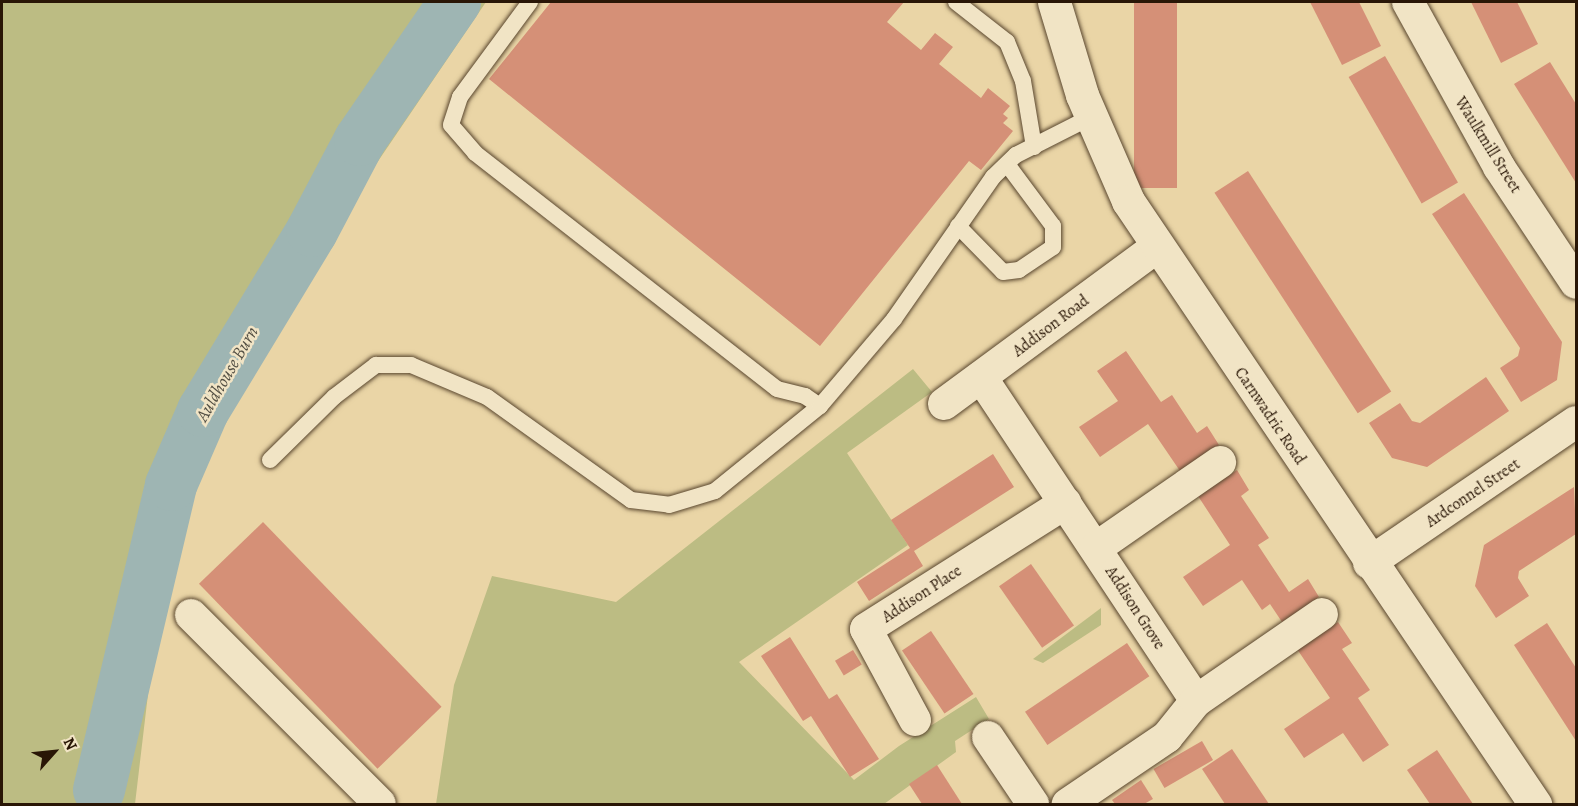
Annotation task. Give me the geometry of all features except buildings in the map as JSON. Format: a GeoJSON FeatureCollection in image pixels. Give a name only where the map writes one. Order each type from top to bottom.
{"type":"FeatureCollection","features":[{"type":"Feature","properties":{"kind":"street","name":"Carnwadric Road"},"geometry":{"type":"LineString","coordinates":[[1054,2],[1091,117],[1128,201],[1369,563],[1535,804]]}},
{"type":"Feature","properties":{"kind":"street","name":"Waulkmill Street"},"geometry":{"type":"LineString","coordinates":[[1408,2],[1499,167],[1576,283]]}},
{"type":"Feature","properties":{"kind":"street","name":"Addison Road"},"geometry":{"type":"LineString","coordinates":[[944,404],[1157,247]]}},
{"type":"Feature","properties":{"kind":"street","name":"Addison Grove"},"geometry":{"type":"LineString","coordinates":[[981,377],[1196,701]]}},
{"type":"Feature","properties":{"kind":"street","name":"Ardconnel Street"},"geometry":{"type":"LineString","coordinates":[[1369,563],[1576,422]]}},
{"type":"Feature","properties":{"kind":"street"},"geometry":{"type":"LineString","coordinates":[[1096,548],[1220,462]]}},
{"type":"Feature","properties":{"kind":"street","name":"Addison Place"},"geometry":{"type":"LineString","coordinates":[[915,720],[866,629],[1065,502]]}},
{"type":"Feature","properties":{"kind":"street"},"geometry":{"type":"LineString","coordinates":[[1068,804],[1167,737],[1196,701],[1322,614]]}},
{"type":"Feature","properties":{"kind":"street"},"geometry":{"type":"LineString","coordinates":[[190,615],[380,804]]}},
{"type":"Feature","properties":{"kind":"street"},"geometry":{"type":"LineString","coordinates":[[988,737],[1033,804]]}},
{"type":"Feature","properties":{"kind":"lane"},"geometry":{"type":"LineString","coordinates":[[530,2],[460,97],[451,125],[475,153],[777,389],[805,396],[820,406]]}},
{"type":"Feature","properties":{"kind":"lane"},"geometry":{"type":"LineString","coordinates":[[956,2],[1007,42],[1023,81],[1034,147]]}},
{"type":"Feature","properties":{"kind":"lane"},"geometry":{"type":"LineString","coordinates":[[270,460],[334,397],[376,365],[411,365],[487,397],[631,500],[669,505],[716,491],[820,406],[894,319],[993,177],[1007,164],[1034,147],[1091,117]]}},
{"type":"Feature","properties":{"kind":"lane"},"geometry":{"type":"LineString","coordinates":[[958,226],[1003,272],[1019,270],[1053,246],[1053,226],[1007,164]]}},
{"type":"Feature","properties":{"kind":"green space"},"geometry":{"type":"Polygon","coordinates":[[[2,2],[486,2],[210,409],[153,652],[135,804],[2,804],[2,2]]]}},
{"type":"Feature","properties":{"kind":"green space"},"geometry":{"type":"Polygon","coordinates":[[[913,369],[932,392],[847,453],[908,545],[739,662],[854,780],[899,746],[976,697],[989,719],[955,741],[956,752],[884,804],[436,804],[454,685],[492,576],[616,602],[913,369]]]}},
{"type":"Feature","properties":{"kind":"green space"},"geometry":{"type":"Polygon","coordinates":[[[1101,608],[1101,625],[1043,663],[1033,659],[1101,608]]]}},
{"type":"Feature","properties":{"kind":"waterway","name":"Auldhouse Burn"},"geometry":{"type":"LineString","coordinates":[[99,790],[171,485],[203,411],[312,231],[360,140],[455,2]]}}]}
